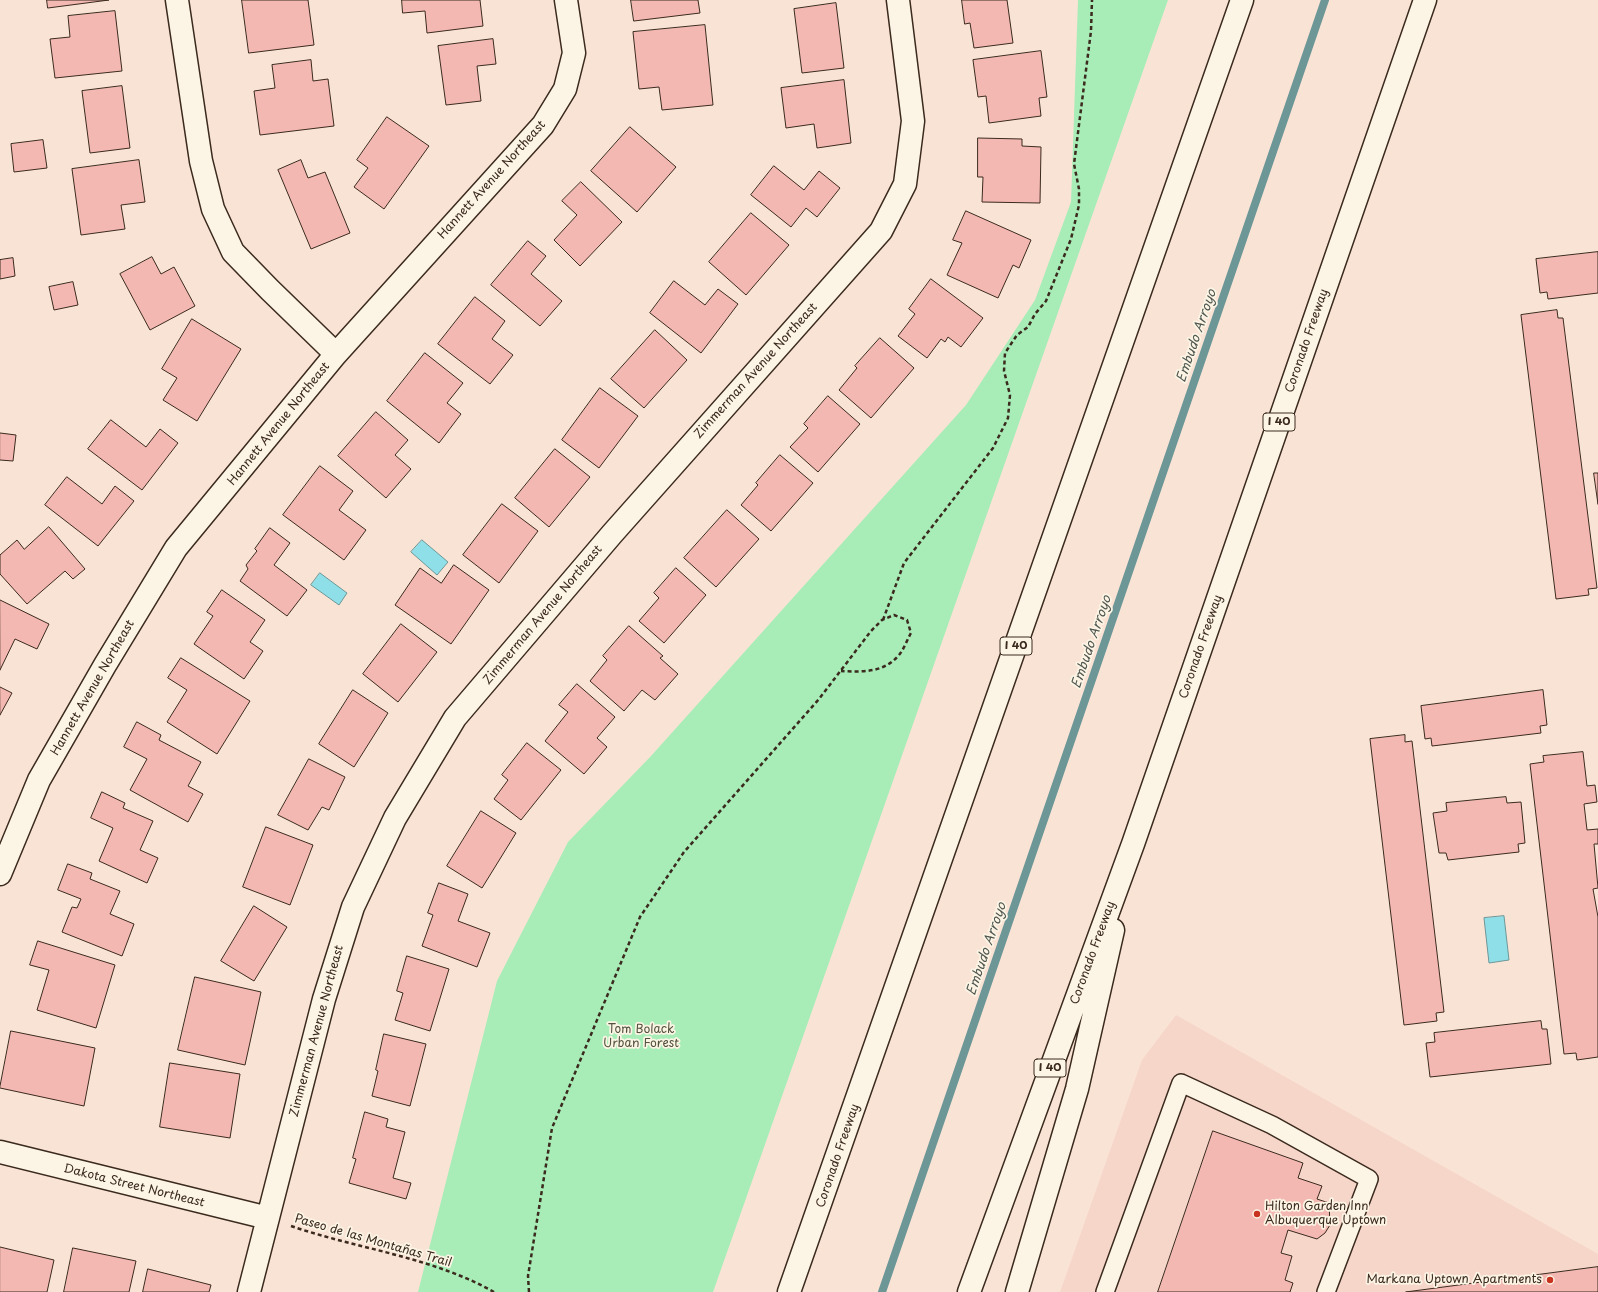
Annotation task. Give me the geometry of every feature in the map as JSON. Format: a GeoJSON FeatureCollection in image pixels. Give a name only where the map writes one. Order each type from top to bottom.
{"type":"FeatureCollection","features":[{"type":"Feature","properties":{"kind":"main road"},"geometry":{"type":"LineString","coordinates":[[177,0],[201,161],[213,209],[233,252],[336,354]]}},
{"type":"Feature","properties":{"kind":"main road","name":"Hannett Avenue Northeast"},"geometry":{"type":"LineString","coordinates":[[0,874],[40,780],[105,665],[176,548],[336,354],[543,125],[564,89],[574,53],[566,0]]}},
{"type":"Feature","properties":{"kind":"main road","name":"Zimmerman Avenue Northeast"},"geometry":{"type":"LineString","coordinates":[[249,1292],[324,999],[353,907],[395,818],[455,718],[612,534],[881,232],[905,184],[913,121],[898,0]]}},
{"type":"Feature","properties":{"kind":"main road","name":"Coronado Freeway"},"geometry":{"type":"LineString","coordinates":[[789,1292],[1242,0]]}},
{"type":"Feature","properties":{"kind":"main road","name":"Coronado Freeway"},"geometry":{"type":"LineString","coordinates":[[969,1292],[1132,844],[1425,0]]}},
{"type":"Feature","properties":{"kind":"main road"},"geometry":{"type":"LineString","coordinates":[[1017,1292],[1077,1089],[1132,844]]}},
{"type":"Feature","properties":{"kind":"main road","name":"Dakota Street Northeast"},"geometry":{"type":"LineString","coordinates":[[0,1152],[268,1218]]}},
{"type":"Feature","properties":{"kind":"lane"},"geometry":{"type":"LineString","coordinates":[[1106,1292],[1181,1083],[1272,1125],[1369,1179],[1326,1292]]}},
{"type":"Feature","properties":{"kind":"path"},"geometry":{"type":"LineString","coordinates":[[529,1292],[528,1276],[552,1128],[640,917],[684,852],[819,699],[871,631],[882,620],[904,563],[994,448],[1008,418],[1010,395],[1004,371],[1005,353],[1017,335],[1028,327],[1035,314],[1046,301],[1071,239],[1079,205],[1079,189],[1074,164],[1091,31],[1092,0]]}},
{"type":"Feature","properties":{"kind":"path"},"geometry":{"type":"LineString","coordinates":[[841,671],[860,672],[879,669],[898,655],[911,633],[907,620],[894,616],[882,620]]}},
{"type":"Feature","properties":{"kind":"path","name":"Paseo de las Montañas Trail"},"geometry":{"type":"LineString","coordinates":[[268,1218],[307,1232],[425,1263],[466,1278],[494,1292]]}},
{"type":"Feature","properties":{"kind":"shaded area"},"geometry":{"type":"Polygon","coordinates":[[[1176,1015],[1598,1254],[1598,1292],[1060,1292],[1142,1060],[1176,1015]]]}},
{"type":"Feature","properties":{"kind":"green space","name":"Tom Bolack Urban Forest"},"geometry":{"type":"Polygon","coordinates":[[[1078,0],[1168,0],[713,1292],[418,1292],[497,981],[568,842],[651,756],[966,405],[1035,300],[1071,202],[1078,0]]]}},
{"type":"Feature","properties":{"kind":"water"},"geometry":{"type":"Polygon","coordinates":[[[422,540],[448,562],[437,575],[411,552],[422,540]]]}},
{"type":"Feature","properties":{"kind":"water"},"geometry":{"type":"Polygon","coordinates":[[[320,573],[347,593],[339,605],[311,585],[320,573]]]}},
{"type":"Feature","properties":{"kind":"water"},"geometry":{"type":"Polygon","coordinates":[[[1504,916],[1509,960],[1489,963],[1484,918],[1504,916]]]}},
{"type":"Feature","properties":{"kind":"building"},"geometry":{"type":"Polygon","coordinates":[[[47,0],[109,0],[48,8],[47,0]]]}},
{"type":"Feature","properties":{"kind":"building"},"geometry":{"type":"Polygon","coordinates":[[[242,0],[308,0],[314,45],[249,53],[242,0]]]}},
{"type":"Feature","properties":{"kind":"building"},"geometry":{"type":"Polygon","coordinates":[[[402,0],[480,0],[483,26],[427,33],[425,11],[403,13],[402,0]]]}},
{"type":"Feature","properties":{"kind":"building"},"geometry":{"type":"Polygon","coordinates":[[[631,0],[698,0],[700,13],[634,21],[631,0]]]}},
{"type":"Feature","properties":{"kind":"building"},"geometry":{"type":"Polygon","coordinates":[[[962,0],[1007,0],[1013,43],[974,48],[970,23],[965,24],[962,0]]]}},
{"type":"Feature","properties":{"kind":"building"},"geometry":{"type":"Polygon","coordinates":[[[836,3],[844,68],[802,73],[794,9],[836,3]]]}},
{"type":"Feature","properties":{"kind":"building"},"geometry":{"type":"Polygon","coordinates":[[[115,11],[122,71],[55,78],[50,39],[70,37],[68,16],[115,11]]]}},
{"type":"Feature","properties":{"kind":"building"},"geometry":{"type":"Polygon","coordinates":[[[705,25],[713,105],[662,110],[659,87],[639,89],[633,32],[705,25]]]}},
{"type":"Feature","properties":{"kind":"building"},"geometry":{"type":"Polygon","coordinates":[[[493,39],[496,64],[477,66],[481,101],[446,105],[438,46],[493,39]]]}},
{"type":"Feature","properties":{"kind":"building"},"geometry":{"type":"Polygon","coordinates":[[[1041,51],[1047,97],[1039,98],[1041,116],[989,123],[986,96],[978,97],[973,60],[1041,51]]]}},
{"type":"Feature","properties":{"kind":"building"},"geometry":{"type":"Polygon","coordinates":[[[311,60],[313,81],[328,79],[334,126],[260,135],[254,91],[275,88],[272,65],[311,60]]]}},
{"type":"Feature","properties":{"kind":"building"},"geometry":{"type":"Polygon","coordinates":[[[844,80],[851,143],[817,148],[814,124],[786,128],[781,88],[844,80]]]}},
{"type":"Feature","properties":{"kind":"building"},"geometry":{"type":"Polygon","coordinates":[[[122,86],[130,148],[90,153],[82,91],[122,86]]]}},
{"type":"Feature","properties":{"kind":"building"},"geometry":{"type":"Polygon","coordinates":[[[387,117],[429,146],[384,209],[354,187],[368,168],[357,160],[387,117]]]}},
{"type":"Feature","properties":{"kind":"building"},"geometry":{"type":"Polygon","coordinates":[[[630,127],[676,167],[637,212],[591,171],[630,127]]]}},
{"type":"Feature","properties":{"kind":"building"},"geometry":{"type":"Polygon","coordinates":[[[978,138],[1022,139],[1022,146],[1041,147],[1040,203],[982,202],[983,177],[978,177],[978,138]]]}},
{"type":"Feature","properties":{"kind":"building"},"geometry":{"type":"Polygon","coordinates":[[[43,140],[47,168],[14,172],[11,144],[43,140]]]}},
{"type":"Feature","properties":{"kind":"building"},"geometry":{"type":"Polygon","coordinates":[[[139,160],[145,202],[121,205],[125,229],[81,235],[72,169],[139,160]]]}},
{"type":"Feature","properties":{"kind":"building"},"geometry":{"type":"Polygon","coordinates":[[[301,160],[308,178],[325,172],[350,233],[311,249],[278,170],[301,160]]]}},
{"type":"Feature","properties":{"kind":"building"},"geometry":{"type":"Polygon","coordinates":[[[774,166],[804,190],[819,171],[840,188],[817,217],[806,208],[791,227],[751,195],[774,166]]]}},
{"type":"Feature","properties":{"kind":"building"},"geometry":{"type":"Polygon","coordinates":[[[581,182],[622,222],[580,266],[554,240],[577,215],[562,201],[581,182]]]}},
{"type":"Feature","properties":{"kind":"building"},"geometry":{"type":"Polygon","coordinates":[[[966,211],[1031,240],[1019,268],[1013,265],[998,298],[947,275],[962,243],[953,240],[966,211]]]}},
{"type":"Feature","properties":{"kind":"building"},"geometry":{"type":"Polygon","coordinates":[[[751,213],[789,245],[746,295],[709,262],[751,213]]]}},
{"type":"Feature","properties":{"kind":"building"},"geometry":{"type":"Polygon","coordinates":[[[528,241],[546,256],[531,274],[562,301],[540,326],[491,285],[528,241]]]}},
{"type":"Feature","properties":{"kind":"building"},"geometry":{"type":"Polygon","coordinates":[[[1598,252],[1598,293],[1548,299],[1547,292],[1540,293],[1536,259],[1598,252]]]}},
{"type":"Feature","properties":{"kind":"building"},"geometry":{"type":"Polygon","coordinates":[[[152,257],[161,274],[174,267],[195,306],[150,330],[120,274],[152,257]]]}},
{"type":"Feature","properties":{"kind":"building"},"geometry":{"type":"Polygon","coordinates":[[[13,258],[15,276],[0,279],[0,260],[13,258]]]}},
{"type":"Feature","properties":{"kind":"building"},"geometry":{"type":"Polygon","coordinates":[[[931,279],[983,318],[961,347],[948,337],[945,342],[941,339],[927,358],[898,336],[915,314],[909,309],[931,279]]]}},
{"type":"Feature","properties":{"kind":"building"},"geometry":{"type":"Polygon","coordinates":[[[674,281],[705,305],[718,289],[738,304],[701,353],[650,313],[674,281]]]}},
{"type":"Feature","properties":{"kind":"building"},"geometry":{"type":"Polygon","coordinates":[[[73,282],[78,305],[54,310],[49,287],[73,282]]]}},
{"type":"Feature","properties":{"kind":"building"},"geometry":{"type":"Polygon","coordinates":[[[475,297],[505,321],[492,339],[513,355],[490,384],[438,344],[475,297]]]}},
{"type":"Feature","properties":{"kind":"building"},"geometry":{"type":"Polygon","coordinates":[[[1557,310],[1558,318],[1563,318],[1597,588],[1588,589],[1589,595],[1556,599],[1521,315],[1557,310]]]}},
{"type":"Feature","properties":{"kind":"building"},"geometry":{"type":"Polygon","coordinates":[[[192,319],[241,349],[197,421],[163,400],[177,378],[162,369],[192,319]]]}},
{"type":"Feature","properties":{"kind":"building"},"geometry":{"type":"Polygon","coordinates":[[[655,330],[687,360],[644,408],[611,379],[655,330]]]}},
{"type":"Feature","properties":{"kind":"building"},"geometry":{"type":"Polygon","coordinates":[[[880,338],[914,368],[871,418],[839,390],[857,368],[855,366],[880,338]]]}},
{"type":"Feature","properties":{"kind":"building"},"geometry":{"type":"Polygon","coordinates":[[[425,353],[463,383],[447,403],[461,414],[439,443],[387,401],[425,353]]]}},
{"type":"Feature","properties":{"kind":"building"},"geometry":{"type":"Polygon","coordinates":[[[600,388],[638,416],[599,468],[562,440],[600,388]]]}},
{"type":"Feature","properties":{"kind":"building"},"geometry":{"type":"Polygon","coordinates":[[[828,396],[860,424],[818,472],[790,447],[808,428],[804,424],[828,396]]]}},
{"type":"Feature","properties":{"kind":"building"},"geometry":{"type":"Polygon","coordinates":[[[376,412],[408,440],[395,455],[411,469],[386,498],[338,456],[376,412]]]}},
{"type":"Feature","properties":{"kind":"building"},"geometry":{"type":"Polygon","coordinates":[[[111,420],[146,447],[160,429],[178,443],[142,490],[88,449],[111,420]]]}},
{"type":"Feature","properties":{"kind":"building"},"geometry":{"type":"Polygon","coordinates":[[[0,433],[16,435],[13,461],[0,460],[0,433]]]}},
{"type":"Feature","properties":{"kind":"building"},"geometry":{"type":"Polygon","coordinates":[[[555,449],[590,477],[549,527],[515,498],[555,449]]]}},
{"type":"Feature","properties":{"kind":"building"},"geometry":{"type":"Polygon","coordinates":[[[780,455],[813,483],[771,531],[741,505],[758,485],[756,483],[780,455]]]}},
{"type":"Feature","properties":{"kind":"building"},"geometry":{"type":"Polygon","coordinates":[[[320,466],[353,491],[339,510],[366,530],[344,560],[283,515],[320,466]]]}},
{"type":"Feature","properties":{"kind":"building"},"geometry":{"type":"Polygon","coordinates":[[[1594,473],[1598,473],[1598,504],[1594,473]]]}},
{"type":"Feature","properties":{"kind":"building"},"geometry":{"type":"Polygon","coordinates":[[[67,477],[102,504],[115,486],[134,501],[98,546],[45,505],[67,477]]]}},
{"type":"Feature","properties":{"kind":"building"},"geometry":{"type":"Polygon","coordinates":[[[502,504],[538,531],[499,583],[463,555],[502,504]]]}},
{"type":"Feature","properties":{"kind":"building"},"geometry":{"type":"Polygon","coordinates":[[[727,510],[759,539],[716,587],[684,558],[727,510]]]}},
{"type":"Feature","properties":{"kind":"building"},"geometry":{"type":"Polygon","coordinates":[[[49,527],[85,569],[73,579],[65,571],[27,604],[0,574],[0,555],[17,540],[24,549],[49,527]]]}},
{"type":"Feature","properties":{"kind":"building"},"geometry":{"type":"Polygon","coordinates":[[[270,528],[290,543],[274,565],[307,590],[287,616],[240,581],[248,569],[246,565],[257,551],[255,549],[270,528]]]}},
{"type":"Feature","properties":{"kind":"building"},"geometry":{"type":"Polygon","coordinates":[[[454,565],[489,590],[451,644],[395,605],[420,568],[441,583],[454,565]]]}},
{"type":"Feature","properties":{"kind":"building"},"geometry":{"type":"Polygon","coordinates":[[[676,568],[706,595],[664,643],[639,621],[659,598],[654,593],[676,568]]]}},
{"type":"Feature","properties":{"kind":"building"},"geometry":{"type":"Polygon","coordinates":[[[222,590],[265,620],[250,642],[263,651],[244,679],[194,644],[213,616],[207,612],[222,590]]]}},
{"type":"Feature","properties":{"kind":"building"},"geometry":{"type":"Polygon","coordinates":[[[0,600],[49,624],[37,649],[15,639],[0,670],[0,600]]]}},
{"type":"Feature","properties":{"kind":"building"},"geometry":{"type":"Polygon","coordinates":[[[401,624],[437,652],[398,702],[363,674],[401,624]]]}},
{"type":"Feature","properties":{"kind":"building"},"geometry":{"type":"Polygon","coordinates":[[[629,626],[663,656],[660,658],[678,674],[655,700],[642,690],[624,711],[590,681],[607,660],[603,656],[629,626]]]}},
{"type":"Feature","properties":{"kind":"building"},"geometry":{"type":"Polygon","coordinates":[[[181,658],[250,701],[217,754],[167,722],[187,690],[168,678],[181,658]]]}},
{"type":"Feature","properties":{"kind":"building"},"geometry":{"type":"Polygon","coordinates":[[[577,684],[615,717],[597,738],[607,747],[584,774],[545,741],[568,712],[559,705],[577,684]]]}},
{"type":"Feature","properties":{"kind":"building"},"geometry":{"type":"Polygon","coordinates":[[[0,687],[12,693],[0,715],[0,687]]]}},
{"type":"Feature","properties":{"kind":"building"},"geometry":{"type":"Polygon","coordinates":[[[353,690],[388,713],[354,767],[319,744],[353,690]]]}},
{"type":"Feature","properties":{"kind":"building"},"geometry":{"type":"Polygon","coordinates":[[[1543,690],[1547,725],[1540,726],[1541,733],[1432,746],[1431,738],[1425,739],[1421,706],[1543,690]]]}},
{"type":"Feature","properties":{"kind":"building"},"geometry":{"type":"Polygon","coordinates":[[[137,722],[161,735],[159,740],[201,762],[188,786],[203,794],[188,822],[130,790],[147,759],[124,747],[137,722]]]}},
{"type":"Feature","properties":{"kind":"building"},"geometry":{"type":"Polygon","coordinates":[[[1405,735],[1405,742],[1412,741],[1444,1012],[1436,1013],[1437,1021],[1404,1025],[1370,739],[1405,735]]]}},
{"type":"Feature","properties":{"kind":"building"},"geometry":{"type":"Polygon","coordinates":[[[527,743],[561,770],[521,820],[494,799],[508,780],[502,775],[527,743]]]}},
{"type":"Feature","properties":{"kind":"building"},"geometry":{"type":"Polygon","coordinates":[[[1583,752],[1587,786],[1595,785],[1597,802],[1584,804],[1587,830],[1598,829],[1598,844],[1594,844],[1598,888],[1593,889],[1598,917],[1598,1057],[1577,1060],[1576,1053],[1564,1054],[1530,764],[1544,762],[1543,756],[1583,752]]]}},
{"type":"Feature","properties":{"kind":"building"},"geometry":{"type":"Polygon","coordinates":[[[309,759],[345,777],[329,810],[322,807],[308,830],[278,815],[309,759]]]}},
{"type":"Feature","properties":{"kind":"building"},"geometry":{"type":"Polygon","coordinates":[[[102,792],[125,803],[123,808],[153,821],[140,850],[158,858],[147,883],[99,861],[113,828],[91,818],[102,792]]]}},
{"type":"Feature","properties":{"kind":"building"},"geometry":{"type":"Polygon","coordinates":[[[1506,797],[1507,803],[1521,802],[1525,843],[1518,844],[1519,852],[1448,860],[1446,853],[1439,853],[1433,813],[1447,811],[1446,803],[1506,797]]]}},
{"type":"Feature","properties":{"kind":"building"},"geometry":{"type":"Polygon","coordinates":[[[481,811],[516,833],[482,888],[447,866],[481,811]]]}},
{"type":"Feature","properties":{"kind":"building"},"geometry":{"type":"Polygon","coordinates":[[[266,827],[313,845],[290,905],[243,887],[266,827]]]}},
{"type":"Feature","properties":{"kind":"building"},"geometry":{"type":"Polygon","coordinates":[[[68,864],[92,873],[90,879],[120,891],[110,914],[134,924],[122,956],[62,932],[72,907],[77,908],[81,899],[58,890],[68,864]]]}},
{"type":"Feature","properties":{"kind":"building"},"geometry":{"type":"Polygon","coordinates":[[[439,883],[468,894],[458,921],[490,933],[477,967],[422,946],[433,915],[428,913],[439,883]]]}},
{"type":"Feature","properties":{"kind":"building"},"geometry":{"type":"Polygon","coordinates":[[[254,906],[287,927],[254,981],[221,961],[254,906]]]}},
{"type":"Feature","properties":{"kind":"building"},"geometry":{"type":"Polygon","coordinates":[[[38,941],[115,965],[96,1028],[37,1010],[49,970],[30,965],[38,941]]]}},
{"type":"Feature","properties":{"kind":"building"},"geometry":{"type":"Polygon","coordinates":[[[407,956],[449,969],[430,1031],[395,1020],[403,993],[397,991],[407,956]]]}},
{"type":"Feature","properties":{"kind":"building"},"geometry":{"type":"Polygon","coordinates":[[[195,977],[261,992],[245,1065],[178,1050],[195,977]]]}},
{"type":"Feature","properties":{"kind":"building"},"geometry":{"type":"Polygon","coordinates":[[[1541,1021],[1542,1029],[1547,1029],[1551,1064],[1430,1077],[1426,1043],[1435,1042],[1434,1033],[1541,1021]]]}},
{"type":"Feature","properties":{"kind":"building"},"geometry":{"type":"Polygon","coordinates":[[[11,1031],[95,1048],[84,1106],[0,1088],[11,1031]]]}},
{"type":"Feature","properties":{"kind":"building"},"geometry":{"type":"Polygon","coordinates":[[[384,1034],[426,1044],[410,1106],[372,1096],[384,1034]]]}},
{"type":"Feature","properties":{"kind":"building"},"geometry":{"type":"Polygon","coordinates":[[[170,1063],[240,1074],[230,1138],[160,1127],[170,1063]]]}},
{"type":"Feature","properties":{"kind":"building"},"geometry":{"type":"Polygon","coordinates":[[[365,1112],[388,1119],[386,1127],[405,1132],[393,1178],[411,1183],[406,1199],[349,1183],[356,1159],[353,1158],[365,1112]]]}},
{"type":"Feature","properties":{"kind":"building","name":"Hilton Garden Inn Albuquerque Uptown"},"geometry":{"type":"Polygon","coordinates":[[[1213,1131],[1303,1163],[1298,1178],[1322,1186],[1317,1199],[1329,1203],[1330,1225],[1325,1233],[1317,1239],[1288,1230],[1281,1253],[1292,1256],[1285,1280],[1293,1283],[1290,1292],[1158,1292],[1213,1131]]]}},
{"type":"Feature","properties":{"kind":"building"},"geometry":{"type":"Polygon","coordinates":[[[0,1247],[54,1260],[47,1292],[0,1292],[0,1247]]]}},
{"type":"Feature","properties":{"kind":"building"},"geometry":{"type":"Polygon","coordinates":[[[73,1248],[136,1261],[129,1292],[64,1292],[73,1248]]]}},
{"type":"Feature","properties":{"kind":"building","name":"Markana Uptown Apartments"},"geometry":{"type":"Polygon","coordinates":[[[1598,1267],[1598,1292],[1406,1292],[1598,1267]]]}},
{"type":"Feature","properties":{"kind":"building"},"geometry":{"type":"Polygon","coordinates":[[[148,1269],[211,1285],[209,1292],[143,1292],[148,1269]]]}},
{"type":"Feature","properties":{"kind":"waterway","name":"Embudo Arroyo"},"geometry":{"type":"LineString","coordinates":[[882,1292],[1325,0]]}},
{"type":"Feature","properties":{"kind":"place","name":"Hilton Garden Inn Albuquerque Uptown"},"geometry":{"type":"Point","coordinates":[1257,1214]}},
{"type":"Feature","properties":{"kind":"place","name":"Markana Uptown Apartments"},"geometry":{"type":"Point","coordinates":[1550,1280]}}]}
